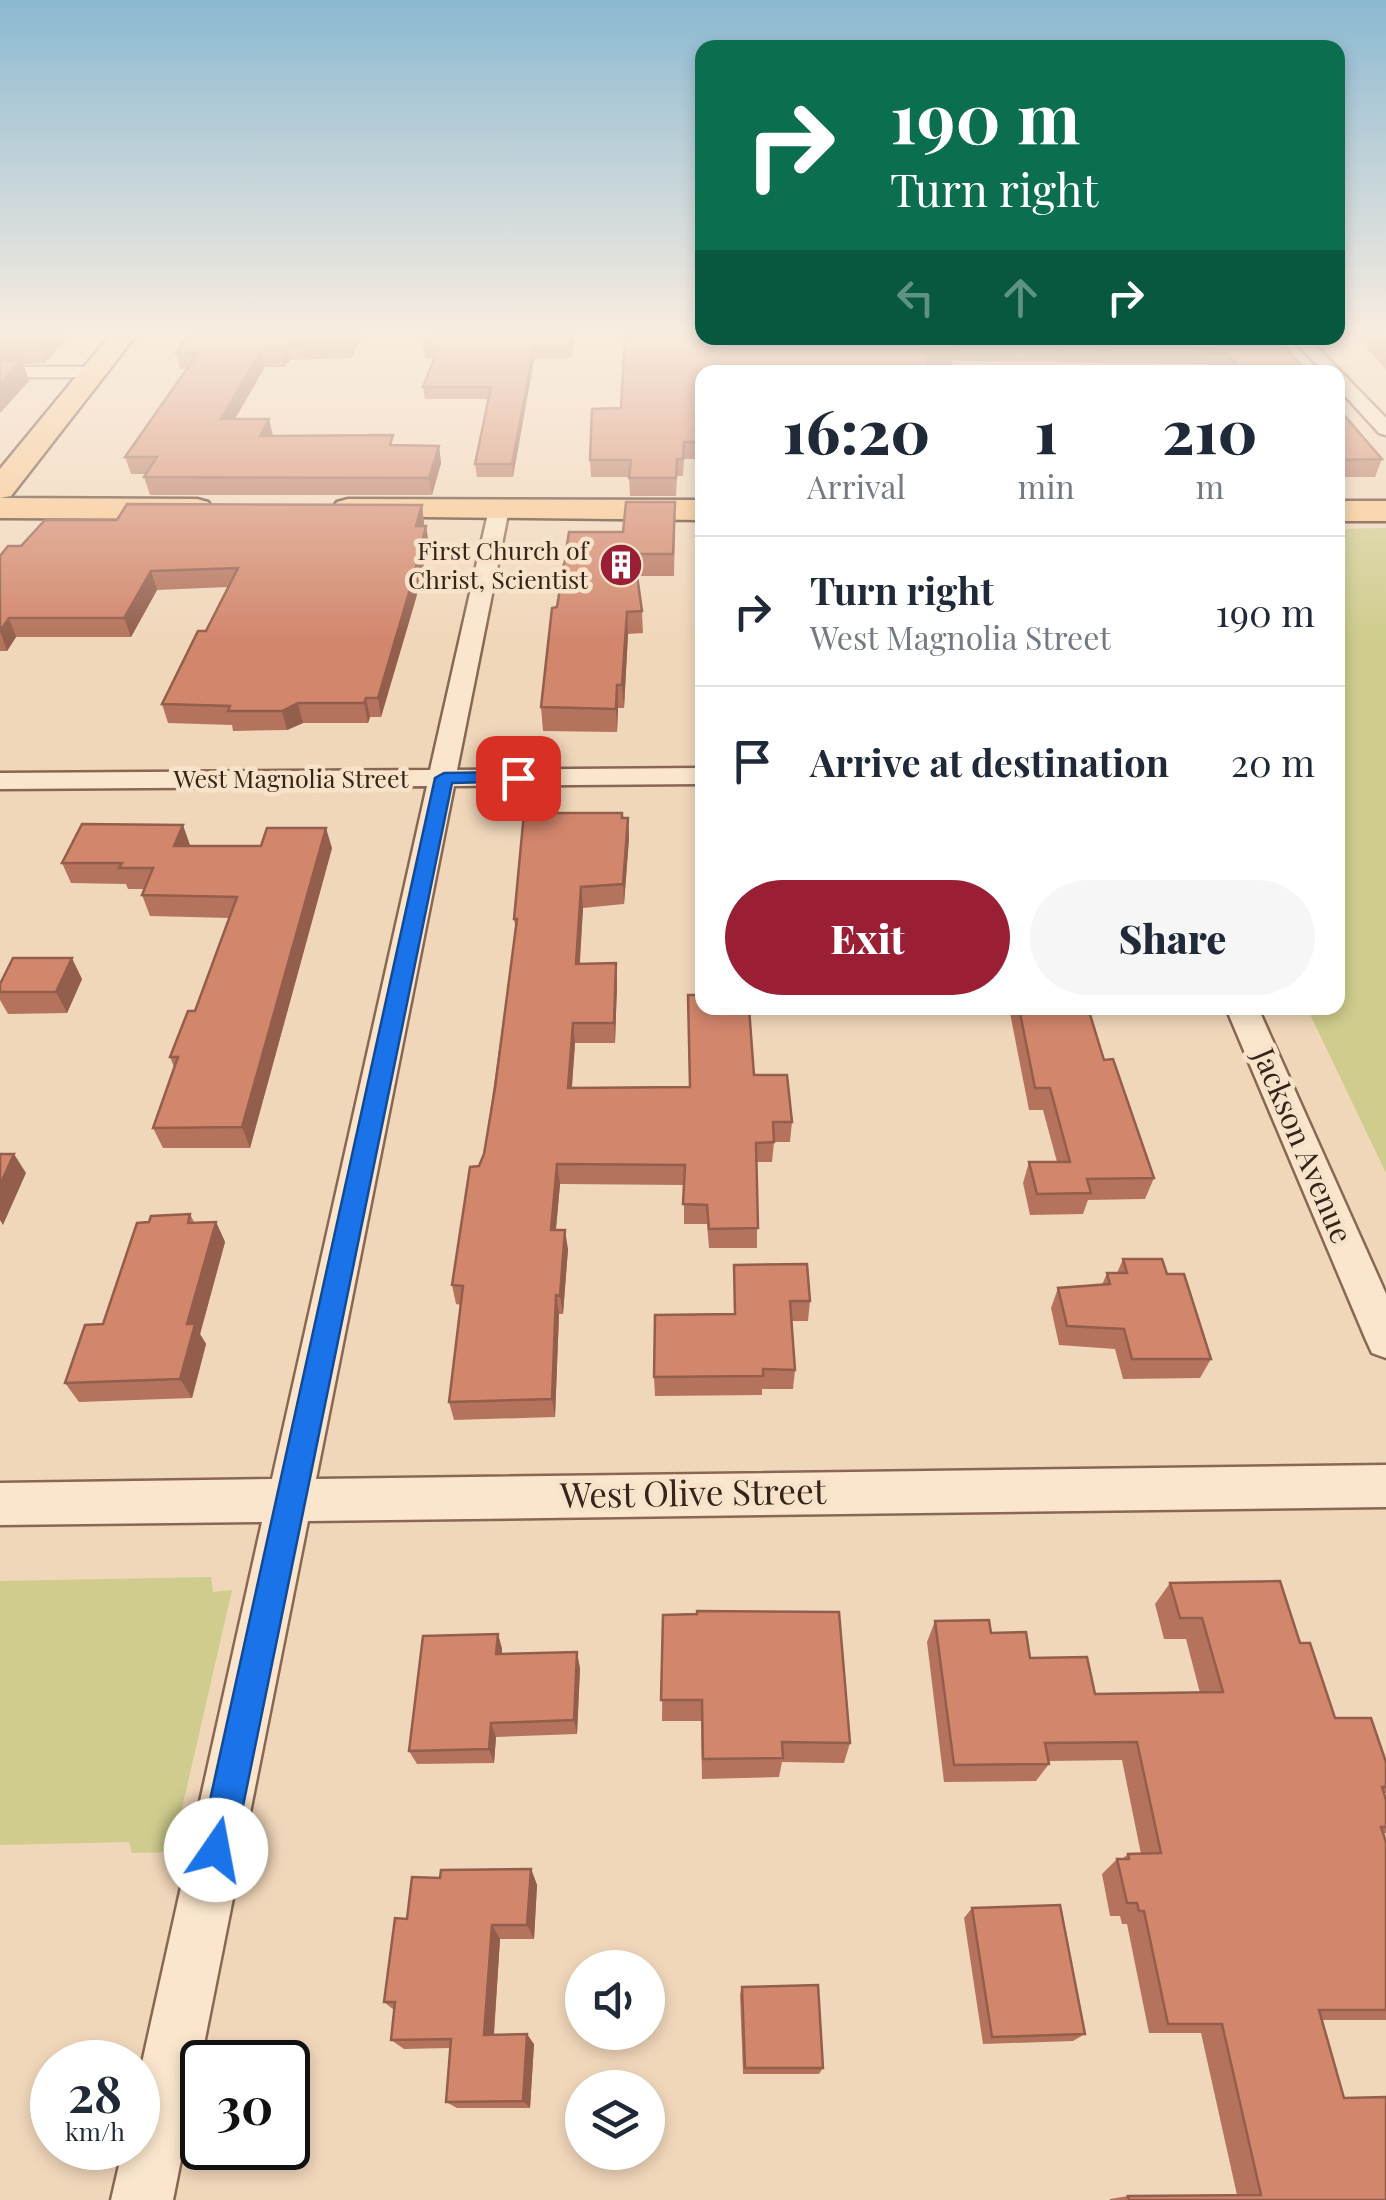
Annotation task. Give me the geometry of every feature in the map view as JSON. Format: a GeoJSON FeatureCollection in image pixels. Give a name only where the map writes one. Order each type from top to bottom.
{"type":"FeatureCollection","features":[{"type":"Feature","properties":{"kind":"main road"},"geometry":{"type":"LineString","coordinates":[[0,488],[42,437]]}},
{"type":"Feature","properties":{"kind":"main road"},"geometry":{"type":"LineString","coordinates":[[0,508],[223,510]]}},
{"type":"Feature","properties":{"kind":"main road"},"geometry":{"type":"LineString","coordinates":[[320,510],[695,510]]}},
{"type":"Feature","properties":{"kind":"main road"},"geometry":{"type":"LineString","coordinates":[[1345,511],[1386,511]]}},
{"type":"Feature","properties":{"kind":"street"},"geometry":{"type":"LineString","coordinates":[[142,2200],[499,509]]}},
{"type":"Feature","properties":{"kind":"street","name":"West Magnolia Street"},"geometry":{"type":"LineString","coordinates":[[0,781],[695,776]]}},
{"type":"Feature","properties":{"kind":"street","name":"Jackson Avenue"},"geometry":{"type":"LineString","coordinates":[[1245,1015],[1386,1340]]}},
{"type":"Feature","properties":{"kind":"street","name":"West Olive Street"},"geometry":{"type":"LineString","coordinates":[[0,1504],[1386,1486]]}},
{"type":"Feature","properties":{"kind":"shaded area"},"geometry":{"type":"Polygon","coordinates":[[[1386,528],[1386,1173],[1310,1015],[1345,1015],[1345,529],[1386,528]]]}},
{"type":"Feature","properties":{"kind":"shaded area"},"geometry":{"type":"Polygon","coordinates":[[[211,1577],[213,1592],[232,1590],[172,1852],[132,1853],[129,1842],[0,1845],[0,1581],[211,1577]]]}},
{"type":"Feature","properties":{"kind":"building"},"geometry":{"type":"Polygon","coordinates":[[[139,437],[392,437],[390,445],[439,446],[429,478],[144,477],[157,457],[125,457],[139,437]]]}},
{"type":"Feature","properties":{"kind":"building"},"geometry":{"type":"Polygon","coordinates":[[[481,437],[517,437],[512,464],[475,464],[481,437]]]}},
{"type":"Feature","properties":{"kind":"building"},"geometry":{"type":"Polygon","coordinates":[[[591,437],[695,437],[695,442],[684,442],[683,459],[677,459],[676,478],[629,478],[631,460],[590,460],[591,437]]]}},
{"type":"Feature","properties":{"kind":"building"},"geometry":{"type":"Polygon","coordinates":[[[1345,437],[1363,437],[1382,459],[1345,460],[1345,437]]]}},
{"type":"Feature","properties":{"kind":"building"},"geometry":{"type":"Polygon","coordinates":[[[626,502],[675,502],[673,554],[634,554],[642,611],[627,612],[622,685],[617,685],[616,709],[541,707],[552,608],[557,607],[569,532],[623,532],[626,502]]]}},
{"type":"Feature","properties":{"kind":"building"},"geometry":{"type":"Polygon","coordinates":[[[127,504],[422,505],[416,526],[426,526],[378,698],[366,698],[364,703],[298,703],[282,711],[228,711],[230,706],[162,704],[198,631],[206,631],[238,568],[151,571],[124,618],[9,618],[0,631],[0,556],[8,546],[21,546],[45,520],[117,520],[127,504]]]}},
{"type":"Feature","properties":{"kind":"building"},"geometry":{"type":"Polygon","coordinates":[[[524,813],[622,813],[622,818],[628,818],[623,884],[581,887],[576,964],[616,963],[614,1023],[573,1023],[568,1088],[690,1087],[688,995],[695,995],[695,1015],[750,1015],[754,1075],[787,1075],[792,1122],[773,1122],[774,1142],[756,1143],[758,1228],[709,1229],[707,1205],[683,1204],[685,1165],[557,1164],[551,1230],[565,1230],[560,1296],[556,1295],[552,1399],[449,1402],[463,1286],[452,1285],[470,1167],[479,1166],[484,1154],[524,813]]]}},
{"type":"Feature","properties":{"kind":"building"},"geometry":{"type":"Polygon","coordinates":[[[82,824],[183,825],[174,846],[261,846],[267,828],[326,828],[242,1127],[153,1128],[178,1057],[170,1057],[188,1011],[195,1011],[237,897],[142,895],[153,868],[119,868],[122,863],[62,863],[82,824]]]}},
{"type":"Feature","properties":{"kind":"building"},"geometry":{"type":"Polygon","coordinates":[[[13,958],[72,958],[56,992],[0,992],[13,958]]]}},
{"type":"Feature","properties":{"kind":"building"},"geometry":{"type":"Polygon","coordinates":[[[1020,1015],[1090,1015],[1104,1060],[1113,1059],[1154,1178],[1087,1179],[1091,1193],[1037,1194],[1029,1162],[1070,1162],[1050,1088],[1035,1088],[1020,1015]]]}},
{"type":"Feature","properties":{"kind":"building"},"geometry":{"type":"Polygon","coordinates":[[[0,1154],[14,1154],[0,1185],[0,1154]]]}},
{"type":"Feature","properties":{"kind":"building"},"geometry":{"type":"Polygon","coordinates":[[[190,1214],[188,1223],[216,1222],[187,1324],[195,1324],[180,1379],[65,1383],[85,1325],[103,1324],[137,1223],[149,1222],[151,1216],[190,1214]]]}},
{"type":"Feature","properties":{"kind":"building"},"geometry":{"type":"Polygon","coordinates":[[[1123,1259],[1162,1259],[1167,1274],[1184,1274],[1211,1359],[1132,1359],[1124,1329],[1067,1326],[1058,1288],[1110,1284],[1107,1273],[1127,1273],[1123,1259]]]}},
{"type":"Feature","properties":{"kind":"building"},"geometry":{"type":"Polygon","coordinates":[[[807,1264],[810,1301],[790,1301],[795,1370],[763,1369],[763,1376],[654,1377],[655,1315],[735,1314],[734,1265],[807,1264]]]}},
{"type":"Feature","properties":{"kind":"building"},"geometry":{"type":"Polygon","coordinates":[[[1280,1581],[1300,1643],[1310,1643],[1335,1718],[1371,1718],[1386,1762],[1386,1787],[1382,1787],[1386,1827],[1381,1827],[1386,1842],[1386,2010],[1319,2010],[1344,2098],[1386,2097],[1386,2200],[1129,2200],[1128,2196],[1261,2195],[1222,2024],[1168,2024],[1144,1911],[1139,1911],[1137,1903],[1127,1903],[1117,1859],[1129,1859],[1128,1854],[1161,1853],[1137,1742],[1045,1743],[1049,1764],[954,1765],[935,1621],[989,1620],[991,1633],[1026,1632],[1030,1658],[1087,1657],[1095,1694],[1223,1692],[1202,1618],[1180,1618],[1170,1583],[1280,1581]]]}},
{"type":"Feature","properties":{"kind":"building"},"geometry":{"type":"Polygon","coordinates":[[[697,1611],[839,1612],[850,1743],[782,1742],[783,1758],[703,1759],[702,1700],[661,1700],[663,1615],[697,1611]]]}},
{"type":"Feature","properties":{"kind":"building"},"geometry":{"type":"Polygon","coordinates":[[[498,1634],[496,1654],[577,1652],[574,1720],[491,1723],[489,1749],[409,1751],[423,1636],[498,1634]]]}},
{"type":"Feature","properties":{"kind":"building"},"geometry":{"type":"Polygon","coordinates":[[[531,1869],[527,1925],[492,1925],[484,2035],[527,2034],[523,2101],[446,2102],[451,2039],[391,2040],[395,2002],[384,2002],[395,1918],[407,1919],[412,1877],[440,1878],[441,1870],[531,1869]]]}},
{"type":"Feature","properties":{"kind":"building"},"geometry":{"type":"Polygon","coordinates":[[[1060,1905],[1085,2034],[992,2037],[972,1908],[1060,1905]]]}},
{"type":"Feature","properties":{"kind":"building"},"geometry":{"type":"Polygon","coordinates":[[[818,1985],[823,2068],[745,2068],[742,1987],[818,1985]]]}},
{"type":"Feature","properties":{"kind":"place","name":"First Church of Christ, Scientist"},"geometry":{"type":"Point","coordinates":[621,565]}},
{"type":"Feature","properties":{"kind":"route"},"geometry":{"type":"LineString","coordinates":[[216,1850],[444,778],[518,778]]}}]}
